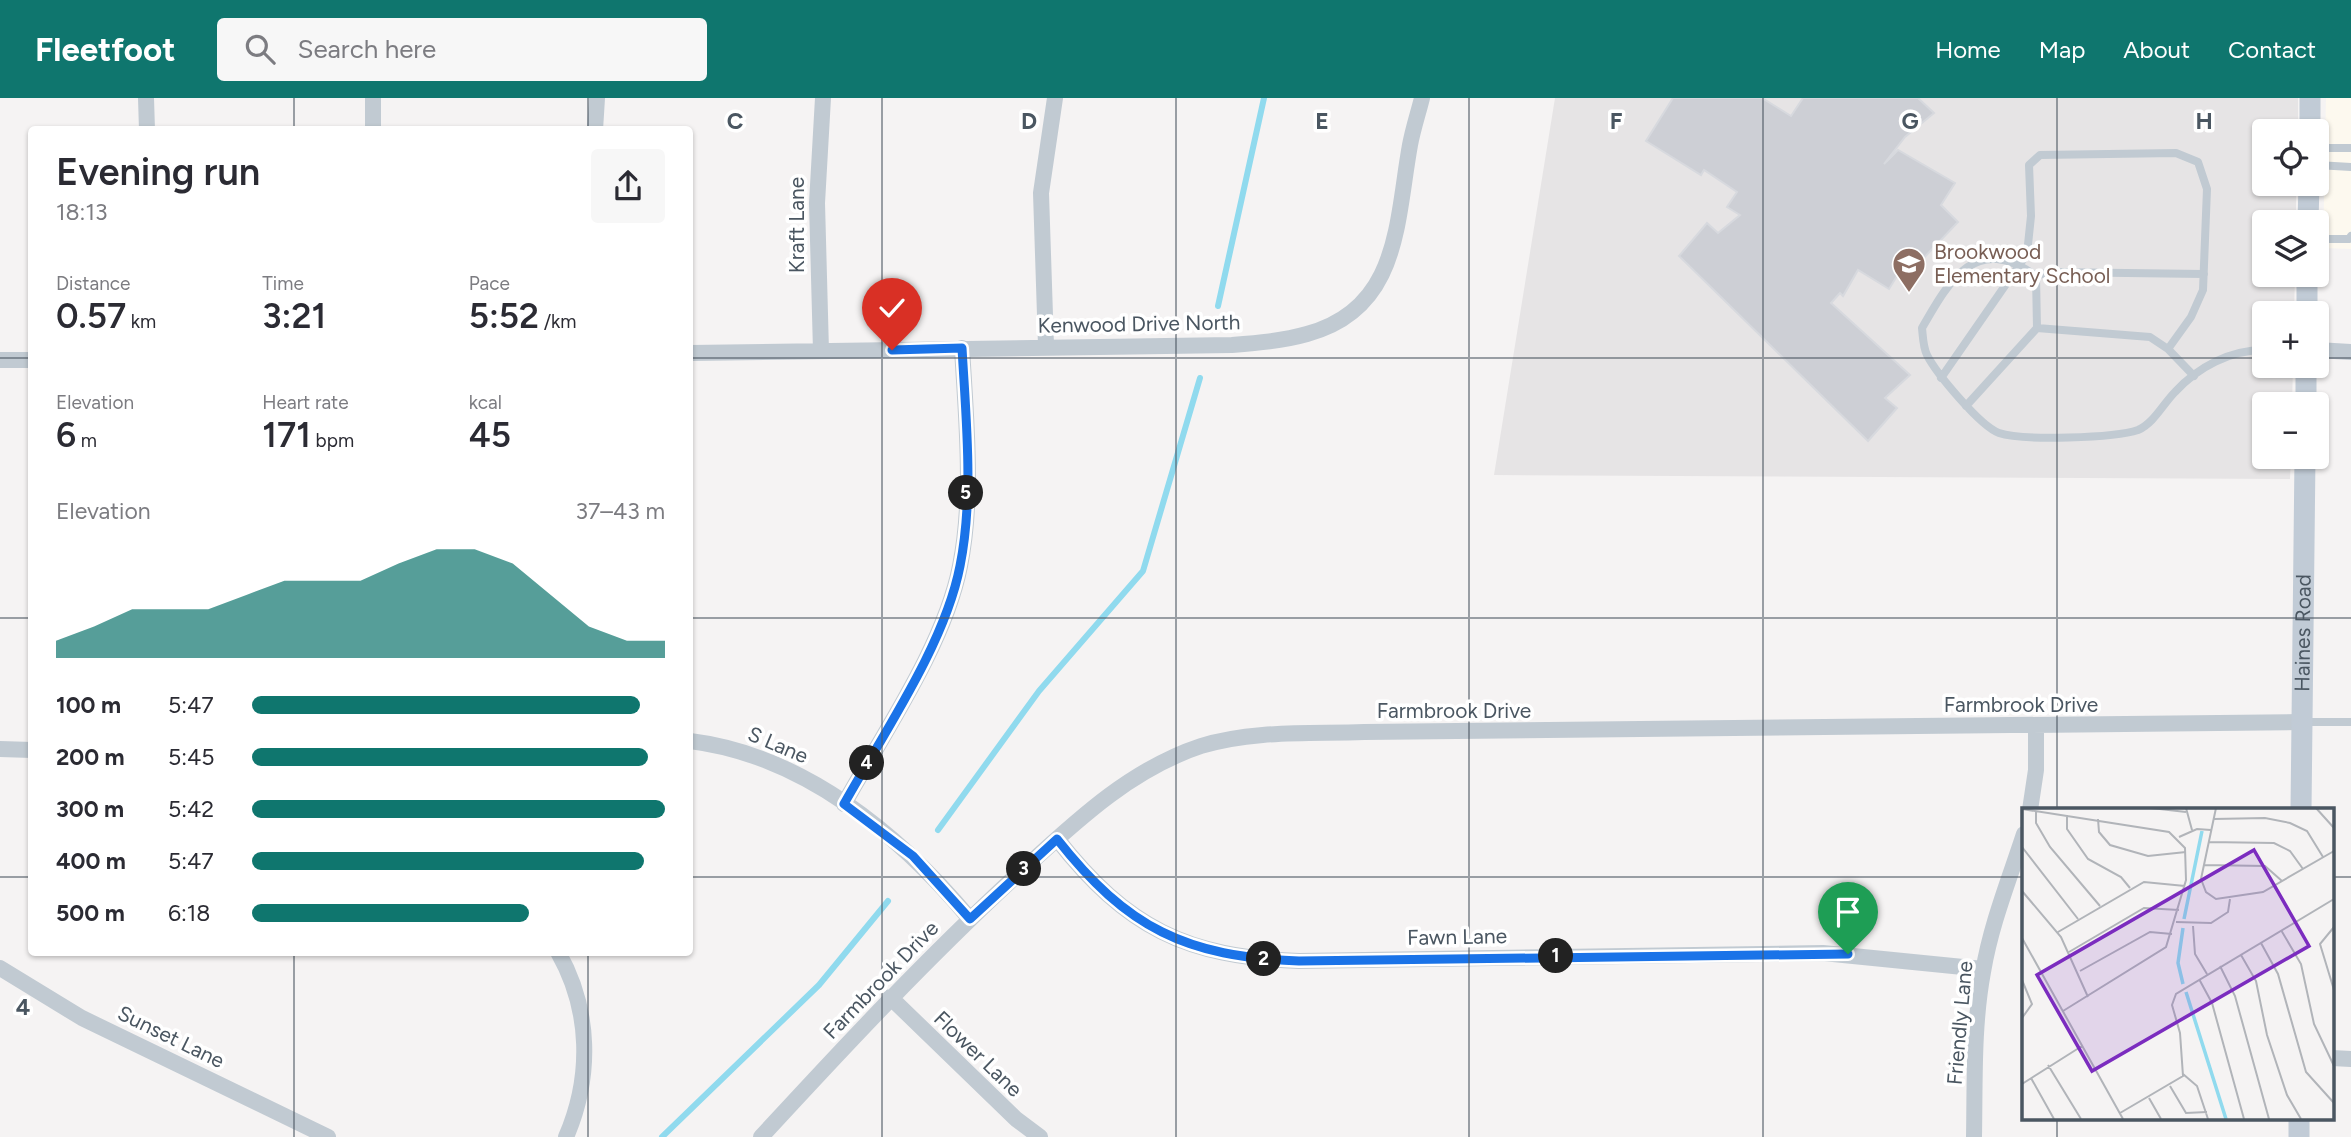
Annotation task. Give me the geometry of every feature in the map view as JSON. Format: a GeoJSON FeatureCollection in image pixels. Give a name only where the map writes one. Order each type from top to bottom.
{"type":"FeatureCollection","features":[{"type":"Feature","properties":{"kind":"street"},"geometry":{"type":"LineString","coordinates":[[146,98],[147,126]]}},
{"type":"Feature","properties":{"kind":"street"},"geometry":{"type":"LineString","coordinates":[[373,98],[373,126]]}},
{"type":"Feature","properties":{"kind":"street"},"geometry":{"type":"LineString","coordinates":[[596,126],[597,98]]}},
{"type":"Feature","properties":{"kind":"street","name":"Kraft Lane"},"geometry":{"type":"LineString","coordinates":[[821,351],[817,203],[823,98]]}},
{"type":"Feature","properties":{"kind":"street"},"geometry":{"type":"LineString","coordinates":[[1046,346],[1041,193],[1055,98]]}},
{"type":"Feature","properties":{"kind":"street","name":"Kenwood Drive North"},"geometry":{"type":"LineString","coordinates":[[693,353],[1232,345],[1278,341],[1309,334],[1336,323],[1369,298],[1387,265],[1422,98]]}},
{"type":"Feature","properties":{"kind":"street"},"geometry":{"type":"LineString","coordinates":[[2310,98],[2310,119]]}},
{"type":"Feature","properties":{"kind":"street"},"geometry":{"type":"LineString","coordinates":[[844,804],[939,629],[961,565],[967,505],[962,348]]}},
{"type":"Feature","properties":{"kind":"street"},"geometry":{"type":"LineString","coordinates":[[2329,351],[2351,352]]}},
{"type":"Feature","properties":{"kind":"street"},"geometry":{"type":"LineString","coordinates":[[0,360],[28,359]]}},
{"type":"Feature","properties":{"kind":"street","name":"Haines Road"},"geometry":{"type":"LineString","coordinates":[[2301,808],[2305,469]]}},
{"type":"Feature","properties":{"kind":"street","name":"Farmbrook Drive"},"geometry":{"type":"LineString","coordinates":[[761,1137],[890,998],[1057,839],[1130,780],[1165,760],[1234,738],[1364,732],[2302,722]]}},
{"type":"Feature","properties":{"kind":"street"},"geometry":{"type":"LineString","coordinates":[[2030,808],[2036,770],[2036,726]]}},
{"type":"Feature","properties":{"kind":"street","name":"S Lane"},"geometry":{"type":"LineString","coordinates":[[693,741],[717,744],[769,761],[844,804],[913,856],[970,919]]}},
{"type":"Feature","properties":{"kind":"street"},"geometry":{"type":"LineString","coordinates":[[0,749],[28,750]]}},
{"type":"Feature","properties":{"kind":"street","name":"Fawn Lane"},"geometry":{"type":"LineString","coordinates":[[1057,839],[1100,890],[1119,905],[1173,939],[1226,954],[1299,961],[1823,953],[1983,969]]}},
{"type":"Feature","properties":{"kind":"street","name":"Friendly Lane"},"geometry":{"type":"LineString","coordinates":[[1975,1137],[1976,1029],[1983,969],[1991,932],[2022,840]]}},
{"type":"Feature","properties":{"kind":"street"},"geometry":{"type":"LineString","coordinates":[[560,956],[576,996],[586,1050],[583,1082],[566,1137]]}},
{"type":"Feature","properties":{"kind":"street","name":"Sunset Lane"},"geometry":{"type":"LineString","coordinates":[[0,968],[82,1018],[328,1137]]}},
{"type":"Feature","properties":{"kind":"street","name":"Flower Lane"},"geometry":{"type":"LineString","coordinates":[[890,998],[1016,1119],[1040,1137]]}},
{"type":"Feature","properties":{"kind":"street"},"geometry":{"type":"LineString","coordinates":[[2298,1137],[2299,1119]]}},
{"type":"Feature","properties":{"kind":"lane"},"geometry":{"type":"LineString","coordinates":[[2329,148],[2351,148]]}},
{"type":"Feature","properties":{"kind":"lane"},"geometry":{"type":"LineString","coordinates":[[1941,377],[2027,254],[2031,216],[2029,165],[2040,155],[2176,153],[2198,162],[2207,189],[2203,290],[2191,317],[2168,349]]}},
{"type":"Feature","properties":{"kind":"lane"},"geometry":{"type":"LineString","coordinates":[[2329,166],[2351,167]]}},
{"type":"Feature","properties":{"kind":"lane"},"geometry":{"type":"LineString","coordinates":[[2329,239],[2349,239],[2351,236]]}},
{"type":"Feature","properties":{"kind":"lane"},"geometry":{"type":"LineString","coordinates":[[2036,276],[2020,264],[1986,258],[1957,273],[1922,328],[1926,353],[1941,377],[1966,406],[1998,433],[2115,436],[2140,429],[2153,419],[2176,390],[2215,359],[2252,352]]}},
{"type":"Feature","properties":{"kind":"lane"},"geometry":{"type":"LineString","coordinates":[[2036,276],[2049,272],[2204,274]]}},
{"type":"Feature","properties":{"kind":"lane"},"geometry":{"type":"LineString","coordinates":[[1966,406],[2036,328],[2036,276]]}},
{"type":"Feature","properties":{"kind":"lane"},"geometry":{"type":"LineString","coordinates":[[2036,328],[2150,337],[2168,349],[2194,376]]}},
{"type":"Feature","properties":{"kind":"lane"},"geometry":{"type":"LineString","coordinates":[[2302,722],[2351,722]]}},
{"type":"Feature","properties":{"kind":"shaded area","name":"Brookwood Elementary School"},"geometry":{"type":"Polygon","coordinates":[[[1555,98],[2298,98],[2298,119],[2252,119],[2252,196],[2296,196],[2296,210],[2252,210],[2252,287],[2295,287],[2294,301],[2252,301],[2252,378],[2293,378],[2292,392],[2252,392],[2252,469],[2290,469],[2290,479],[1494,475],[1555,98]]]}},
{"type":"Feature","properties":{"kind":"shaded area"},"geometry":{"type":"Polygon","coordinates":[[[2326,98],[2351,98],[2351,249],[2329,248],[2329,210],[2324,210],[2324,196],[2329,196],[2329,119],[2326,119],[2326,98]]]}},
{"type":"Feature","properties":{"kind":"building","name":"Brookwood Elementary School"},"geometry":{"type":"Polygon","coordinates":[[[1673,98],[1762,98],[1791,116],[1803,98],[1918,98],[1934,113],[1905,137],[1884,164],[1898,150],[1955,183],[1941,205],[1958,222],[1918,264],[1910,255],[1889,289],[1858,270],[1843,296],[1840,293],[1831,303],[1910,375],[1885,398],[1897,408],[1868,441],[1679,256],[1707,223],[1718,233],[1740,215],[1727,207],[1737,192],[1704,170],[1701,175],[1646,141],[1673,98]]]}},
{"type":"Feature","properties":{"kind":"waterway"},"geometry":{"type":"LineString","coordinates":[[1218,306],[1264,98]]}},
{"type":"Feature","properties":{"kind":"waterway"},"geometry":{"type":"LineString","coordinates":[[938,830],[1039,691],[1143,571],[1200,378]]}},
{"type":"Feature","properties":{"kind":"waterway"},"geometry":{"type":"LineString","coordinates":[[662,1137],[819,985],[888,901]]}},
{"type":"Feature","properties":{"kind":"place","name":"Brookwood Elementary School"},"geometry":{"type":"Point","coordinates":[1909,294]}},
{"type":"Feature","properties":{"kind":"route"},"geometry":{"type":"LineString","coordinates":[[892,350],[962,348],[967,505],[961,565],[939,629],[844,804],[913,856],[970,919],[1057,839],[1100,890],[1119,905],[1173,939],[1193,947],[1226,954],[1299,961],[1848,954]]}}]}
